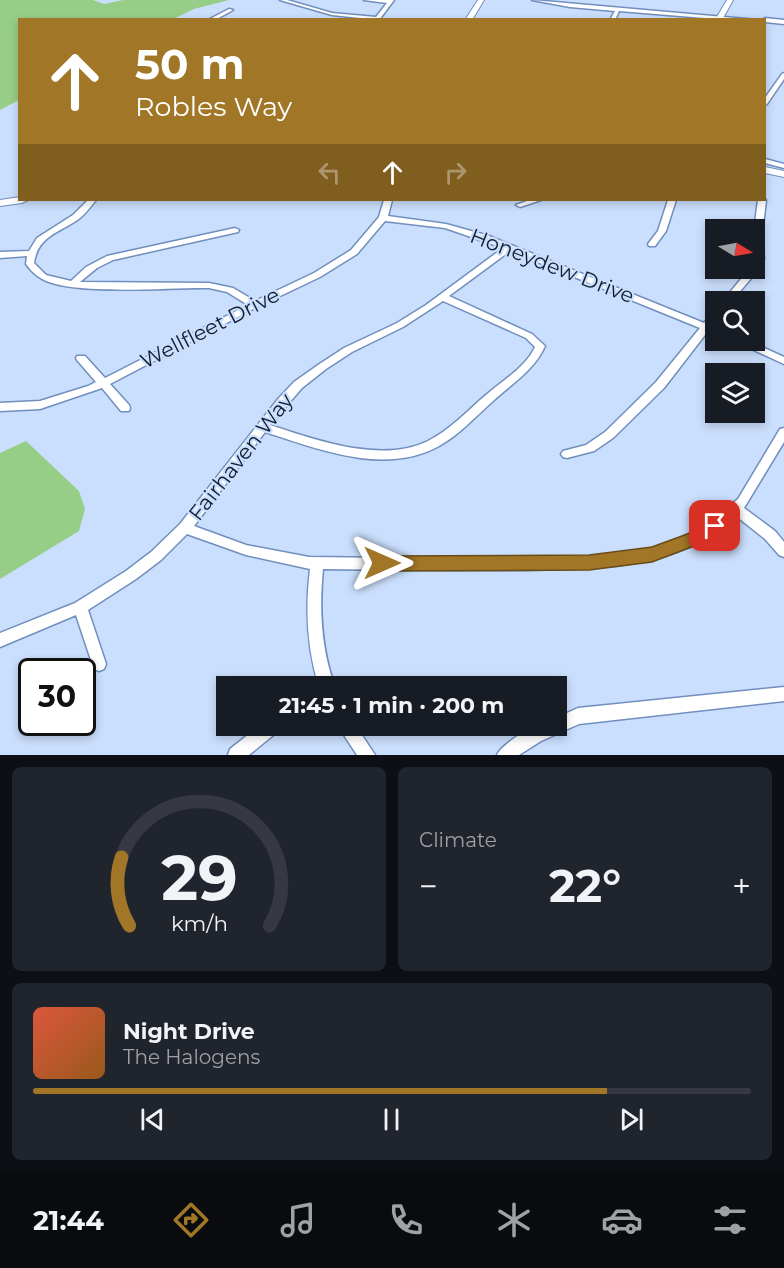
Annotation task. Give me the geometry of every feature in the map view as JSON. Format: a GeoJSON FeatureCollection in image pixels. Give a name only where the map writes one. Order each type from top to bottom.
{"type":"FeatureCollection","features":[{"type":"Feature","properties":{"kind":"main road"},"geometry":{"type":"LineString","coordinates":[[766,165],[784,168]]}},
{"type":"Feature","properties":{"kind":"main road"},"geometry":{"type":"LineString","coordinates":[[766,170],[784,174]]}},
{"type":"Feature","properties":{"kind":"main road"},"geometry":{"type":"LineString","coordinates":[[0,197],[18,194]]}},
{"type":"Feature","properties":{"kind":"main road"},"geometry":{"type":"LineString","coordinates":[[0,203],[18,201]]}},
{"type":"Feature","properties":{"kind":"street"},"geometry":{"type":"LineString","coordinates":[[282,0],[332,14],[367,18]]}},
{"type":"Feature","properties":{"kind":"street"},"geometry":{"type":"LineString","coordinates":[[366,0],[391,1]]}},
{"type":"Feature","properties":{"kind":"street"},"geometry":{"type":"LineString","coordinates":[[469,18],[481,0]]}},
{"type":"Feature","properties":{"kind":"street"},"geometry":{"type":"LineString","coordinates":[[534,0],[718,18],[730,0]]}},
{"type":"Feature","properties":{"kind":"street"},"geometry":{"type":"LineString","coordinates":[[377,18],[391,1]]}},
{"type":"Feature","properties":{"kind":"street"},"geometry":{"type":"LineString","coordinates":[[613,18],[618,9]]}},
{"type":"Feature","properties":{"kind":"street"},"geometry":{"type":"LineString","coordinates":[[213,18],[231,10]]}},
{"type":"Feature","properties":{"kind":"street"},"geometry":{"type":"LineString","coordinates":[[766,20],[784,22]]}},
{"type":"Feature","properties":{"kind":"street"},"geometry":{"type":"LineString","coordinates":[[766,102],[784,75]]}},
{"type":"Feature","properties":{"kind":"street"},"geometry":{"type":"LineString","coordinates":[[766,161],[784,168]]}},
{"type":"Feature","properties":{"kind":"street"},"geometry":{"type":"LineString","coordinates":[[91,201],[75,218],[43,237],[30,253],[30,264],[42,277],[60,284],[73,285],[199,285],[230,290],[254,305]]}},
{"type":"Feature","properties":{"kind":"street","name":"Wellfleet Drive"},"geometry":{"type":"LineString","coordinates":[[0,407],[22,407],[59,401],[104,383],[317,275],[354,252],[383,218],[388,201]]}},
{"type":"Feature","properties":{"kind":"street"},"geometry":{"type":"LineString","coordinates":[[520,205],[534,201]]}},
{"type":"Feature","properties":{"kind":"street"},"geometry":{"type":"LineString","coordinates":[[652,244],[662,231],[672,201]]}},
{"type":"Feature","properties":{"kind":"street"},"geometry":{"type":"LineString","coordinates":[[735,291],[760,259],[758,235],[762,201]]}},
{"type":"Feature","properties":{"kind":"street","name":"Honeydew Drive"},"geometry":{"type":"LineString","coordinates":[[383,218],[455,228],[509,247],[705,326]]}},
{"type":"Feature","properties":{"kind":"street"},"geometry":{"type":"LineString","coordinates":[[73,285],[97,263],[110,258],[235,230]]}},
{"type":"Feature","properties":{"kind":"street","name":"Fairhaven Way"},"geometry":{"type":"LineString","coordinates":[[0,640],[80,607],[131,575],[185,528],[298,385],[370,337],[400,325],[443,297],[509,247]]}},
{"type":"Feature","properties":{"kind":"street"},"geometry":{"type":"LineString","coordinates":[[0,255],[30,253]]}},
{"type":"Feature","properties":{"kind":"street"},"geometry":{"type":"LineString","coordinates":[[263,427],[312,443],[361,453],[405,454],[441,438],[523,368],[539,350],[540,345],[529,336],[443,297]]}},
{"type":"Feature","properties":{"kind":"street"},"geometry":{"type":"LineString","coordinates":[[567,454],[590,448],[609,435],[660,385],[705,326]]}},
{"type":"Feature","properties":{"kind":"street"},"geometry":{"type":"LineString","coordinates":[[762,351],[784,361]]}},
{"type":"Feature","properties":{"kind":"street"},"geometry":{"type":"LineString","coordinates":[[81,358],[125,408]]}},
{"type":"Feature","properties":{"kind":"street"},"geometry":{"type":"LineString","coordinates":[[185,528],[227,546],[271,557],[317,563],[589,562],[652,555],[696,538],[736,509],[784,432]]}},
{"type":"Feature","properties":{"kind":"street"},"geometry":{"type":"LineString","coordinates":[[736,509],[770,535],[784,551]]}},
{"type":"Feature","properties":{"kind":"street"},"geometry":{"type":"LineString","coordinates":[[317,563],[312,628],[323,676]]}},
{"type":"Feature","properties":{"kind":"street"},"geometry":{"type":"LineString","coordinates":[[80,607],[99,664]]}},
{"type":"Feature","properties":{"kind":"street"},"geometry":{"type":"LineString","coordinates":[[567,721],[578,716],[784,694]]}},
{"type":"Feature","properties":{"kind":"street"},"geometry":{"type":"LineString","coordinates":[[236,755],[259,736]]}},
{"type":"Feature","properties":{"kind":"street"},"geometry":{"type":"LineString","coordinates":[[353,736],[367,755]]}},
{"type":"Feature","properties":{"kind":"street"},"geometry":{"type":"LineString","coordinates":[[515,752],[540,736]]}},
{"type":"Feature","properties":{"kind":"green space"},"geometry":{"type":"Polygon","coordinates":[[[0,0],[93,0],[104,4],[123,0],[229,0],[194,9],[175,18],[18,18],[18,101],[0,110],[0,0]]]}},
{"type":"Feature","properties":{"kind":"green space"},"geometry":{"type":"Polygon","coordinates":[[[26,441],[79,491],[85,509],[79,531],[0,579],[0,453],[26,441]]]}},
{"type":"Feature","properties":{"kind":"route"},"geometry":{"type":"LineString","coordinates":[[382,563],[589,562],[652,555],[696,538],[715,526]]}}]}
